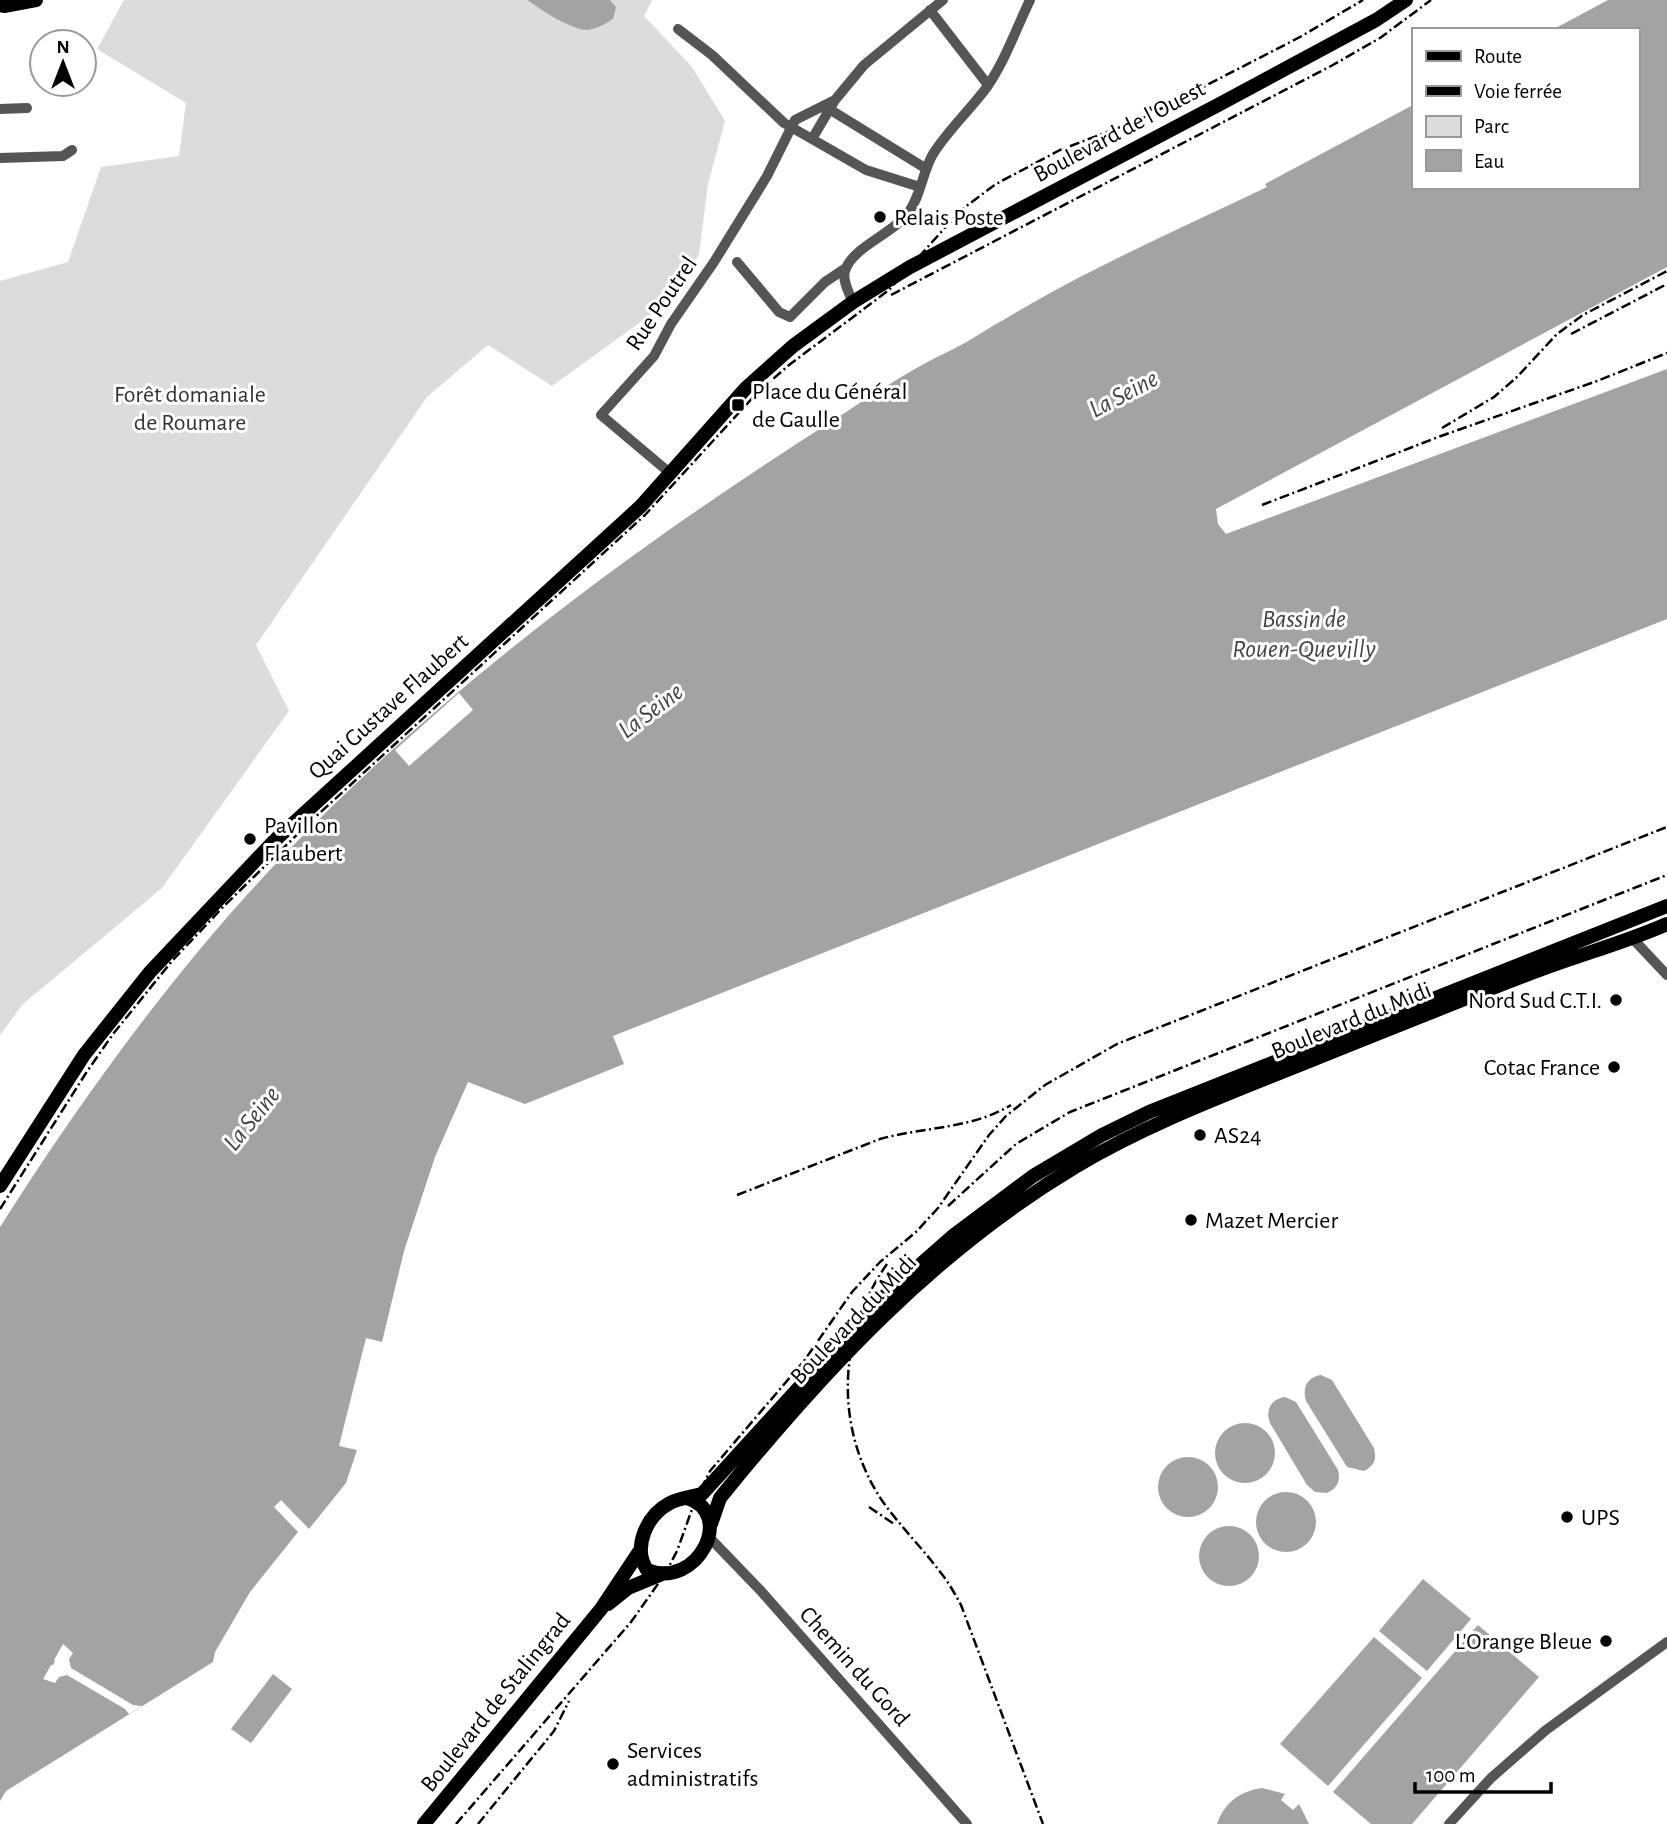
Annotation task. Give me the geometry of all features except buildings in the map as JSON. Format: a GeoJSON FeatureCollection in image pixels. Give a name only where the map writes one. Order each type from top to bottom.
{"type":"FeatureCollection","features":[{"type":"Feature","properties":{"kind":"main road"},"geometry":{"type":"LineString","coordinates":[[3,6],[36,0]]}},
{"type":"Feature","properties":{"kind":"main road","name":"Boulevard de l'Ouest"},"geometry":{"type":"LineString","coordinates":[[853,302],[911,267],[1376,20],[1406,0]]}},
{"type":"Feature","properties":{"kind":"main road","name":"Quai Gustave Flaubert"},"geometry":{"type":"LineString","coordinates":[[0,1186],[84,1055],[129,997],[274,841],[641,506],[746,388],[793,346],[853,302]]}},
{"type":"Feature","properties":{"kind":"main road","name":"Boulevard du Midi"},"geometry":{"type":"LineString","coordinates":[[1033,1176],[1057,1174],[1184,1111],[1536,971],[1627,932],[1667,906]]}},
{"type":"Feature","properties":{"kind":"main road"},"geometry":{"type":"LineString","coordinates":[[1627,932],[1667,914]]}},
{"type":"Feature","properties":{"kind":"main road","name":"Boulevard du Midi"},"geometry":{"type":"LineString","coordinates":[[688,1498],[702,1493],[888,1293],[954,1235],[1033,1176],[1140,1116],[1627,932],[1667,924]]}},
{"type":"Feature","properties":{"kind":"main road","name":"Boulevard du Midi"},"geometry":{"type":"LineString","coordinates":[[710,1531],[720,1498],[867,1331],[964,1243],[1140,1116]]}},
{"type":"Feature","properties":{"kind":"main road"},"geometry":{"type":"LineString","coordinates":[[688,1498],[698,1502],[706,1511],[710,1531],[693,1561],[683,1571],[662,1574],[647,1570],[639,1552],[641,1540],[653,1518],[671,1502],[688,1498]]}},
{"type":"Feature","properties":{"kind":"main road","name":"Boulevard de Stalingrad"},"geometry":{"type":"LineString","coordinates":[[424,1824],[601,1609],[639,1552]]}},
{"type":"Feature","properties":{"kind":"main road","name":"Boulevard de Stalingrad"},"geometry":{"type":"LineString","coordinates":[[601,1609],[628,1588],[662,1574]]}},
{"type":"Feature","properties":{"kind":"street"},"geometry":{"type":"LineString","coordinates":[[812,139],[832,104],[864,65],[943,0]]}},
{"type":"Feature","properties":{"kind":"street"},"geometry":{"type":"LineString","coordinates":[[737,262],[779,312],[790,317],[825,282],[846,268],[860,251],[901,222],[914,203],[925,169],[936,149],[988,85],[1030,0]]}},
{"type":"Feature","properties":{"kind":"street"},"geometry":{"type":"LineString","coordinates":[[930,10],[988,85]]}},
{"type":"Feature","properties":{"kind":"street"},"geometry":{"type":"LineString","coordinates":[[678,29],[712,55],[791,127],[866,170],[920,187]]}},
{"type":"Feature","properties":{"kind":"street"},"geometry":{"type":"LineString","coordinates":[[791,127],[795,120],[832,104]]}},
{"type":"Feature","properties":{"kind":"street"},"geometry":{"type":"LineString","coordinates":[[832,104],[925,169]]}},
{"type":"Feature","properties":{"kind":"street"},"geometry":{"type":"LineString","coordinates":[[0,109],[27,107]]}},
{"type":"Feature","properties":{"kind":"street","name":"Rue Poutrel"},"geometry":{"type":"LineString","coordinates":[[671,474],[601,415],[654,356],[671,324],[767,176],[791,127]]}},
{"type":"Feature","properties":{"kind":"street"},"geometry":{"type":"LineString","coordinates":[[0,158],[63,156],[72,150]]}},
{"type":"Feature","properties":{"kind":"street"},"geometry":{"type":"LineString","coordinates":[[846,268],[845,281],[853,302]]}},
{"type":"Feature","properties":{"kind":"street"},"geometry":{"type":"LineString","coordinates":[[1627,932],[1667,975]]}},
{"type":"Feature","properties":{"kind":"street","name":"Chemin du Gord"},"geometry":{"type":"LineString","coordinates":[[710,1531],[967,1824]]}},
{"type":"Feature","properties":{"kind":"street"},"geometry":{"type":"LineString","coordinates":[[1449,1824],[1492,1778],[1546,1730],[1667,1642]]}},
{"type":"Feature","properties":{"kind":"green space","name":"Forêt domaniale de Roumare"},"geometry":{"type":"Polygon","coordinates":[[[124,0],[527,0],[566,24],[585,30],[616,7],[610,0],[652,0],[644,16],[692,67],[725,121],[708,184],[699,255],[660,308],[552,386],[488,345],[427,397],[256,645],[289,711],[162,888],[23,1004],[0,1035],[0,281],[68,262],[101,167],[179,156],[186,103],[98,47],[124,0]]]}},
{"type":"Feature","properties":{"kind":"water"},"geometry":{"type":"Polygon","coordinates":[[[527,0],[610,0],[616,7],[613,19],[587,30],[564,23],[527,0]]]}},
{"type":"Feature","properties":{"kind":"water"},"geometry":{"type":"Polygon","coordinates":[[[1608,0],[1667,0],[1667,267],[1216,509],[1218,524],[1226,534],[1667,369],[1667,619],[613,1036],[624,1064],[525,1104],[468,1082],[435,1157],[404,1251],[382,1342],[366,1338],[339,1446],[357,1450],[346,1483],[309,1529],[281,1500],[274,1507],[298,1532],[250,1592],[215,1652],[213,1662],[6,1791],[0,1801],[0,1227],[98,1081],[169,988],[244,898],[346,793],[411,733],[548,619],[692,514],[897,379],[1078,278],[1267,187],[1265,184],[1412,106],[1412,189],[1639,189],[1639,28],[1556,28],[1608,0]]]}},
{"type":"Feature","properties":{"kind":"water"},"geometry":{"type":"Polygon","coordinates":[[[1321,1375],[1332,1380],[1374,1448],[1374,1462],[1364,1471],[1347,1467],[1306,1401],[1307,1384],[1312,1378],[1321,1375]]]}},
{"type":"Feature","properties":{"kind":"water"},"geometry":{"type":"Polygon","coordinates":[[[1285,1397],[1296,1402],[1338,1470],[1337,1484],[1327,1493],[1315,1492],[1307,1485],[1270,1423],[1270,1406],[1285,1397]]]}},
{"type":"Feature","properties":{"kind":"water"},"geometry":{"type":"Polygon","coordinates":[[[1245,1423],[1266,1432],[1275,1453],[1266,1474],[1245,1483],[1224,1474],[1215,1453],[1224,1432],[1245,1423]]]}},
{"type":"Feature","properties":{"kind":"water"},"geometry":{"type":"Polygon","coordinates":[[[1188,1457],[1209,1466],[1218,1487],[1209,1508],[1188,1517],[1167,1508],[1158,1487],[1167,1466],[1188,1457]]]}},
{"type":"Feature","properties":{"kind":"water"},"geometry":{"type":"Polygon","coordinates":[[[1286,1492],[1307,1501],[1316,1522],[1307,1543],[1286,1552],[1265,1543],[1256,1522],[1265,1501],[1286,1492]]]}},
{"type":"Feature","properties":{"kind":"water"},"geometry":{"type":"Polygon","coordinates":[[[1229,1526],[1250,1535],[1259,1556],[1250,1577],[1229,1586],[1208,1577],[1199,1556],[1208,1535],[1229,1526]]]}},
{"type":"Feature","properties":{"kind":"water"},"geometry":{"type":"Polygon","coordinates":[[[1423,1579],[1471,1619],[1427,1671],[1379,1631],[1423,1579]]]}},
{"type":"Feature","properties":{"kind":"water"},"geometry":{"type":"Polygon","coordinates":[[[1478,1625],[1539,1677],[1412,1824],[1371,1824],[1333,1792],[1478,1625]]]}},
{"type":"Feature","properties":{"kind":"water"},"geometry":{"type":"Polygon","coordinates":[[[1374,1637],[1422,1678],[1328,1786],[1280,1744],[1374,1637]]]}},
{"type":"Feature","properties":{"kind":"water"},"geometry":{"type":"Polygon","coordinates":[[[273,1674],[292,1689],[251,1743],[231,1729],[273,1674]]]}},
{"type":"Feature","properties":{"kind":"water"},"geometry":{"type":"Polygon","coordinates":[[[1262,1788],[1285,1794],[1281,1800],[1293,1810],[1299,1804],[1309,1824],[1217,1824],[1234,1799],[1262,1788]]]}},
{"type":"Feature","properties":{"kind":"pier"},"geometry":{"type":"Polygon","coordinates":[[[459,693],[473,710],[409,766],[395,750],[459,693]]]}},
{"type":"Feature","properties":{"kind":"pier"},"geometry":{"type":"Polygon","coordinates":[[[63,1644],[73,1653],[69,1659],[71,1668],[133,1705],[142,1706],[129,1714],[125,1709],[67,1675],[59,1677],[55,1683],[43,1679],[63,1644]]]}},
{"type":"Feature","properties":{"kind":"railway"},"geometry":{"type":"LineString","coordinates":[[0,1209],[113,1034],[172,961],[224,906],[311,821],[645,515],[757,393],[789,365],[889,290],[961,210],[996,184],[1060,150],[1139,120],[1300,37],[1363,0]]}},
{"type":"Feature","properties":{"kind":"railway"},"geometry":{"type":"LineString","coordinates":[[891,295],[1331,66],[1380,38],[1431,0]]}},
{"type":"Feature","properties":{"kind":"railway"},"geometry":{"type":"LineString","coordinates":[[1442,428],[1494,397],[1517,377],[1557,334],[1583,315],[1667,271]]}},
{"type":"Feature","properties":{"kind":"railway"},"geometry":{"type":"LineString","coordinates":[[1571,334],[1667,284]]}},
{"type":"Feature","properties":{"kind":"railway"},"geometry":{"type":"LineString","coordinates":[[1262,505],[1667,353]]}},
{"type":"Feature","properties":{"kind":"railway"},"geometry":{"type":"LineString","coordinates":[[456,1824],[631,1622],[665,1574],[710,1471],[804,1361],[852,1292],[938,1208],[989,1135],[1006,1116],[1045,1085],[1117,1044],[1667,827]]}},
{"type":"Feature","properties":{"kind":"railway"},"geometry":{"type":"LineString","coordinates":[[948,1206],[1016,1144],[1070,1112],[1667,875]]}},
{"type":"Feature","properties":{"kind":"railway"},"geometry":{"type":"LineString","coordinates":[[737,1195],[880,1139],[980,1119],[1011,1105]]}},
{"type":"Feature","properties":{"kind":"railway"},"geometry":{"type":"LineString","coordinates":[[887,1264],[870,1292],[858,1321],[851,1352],[848,1383],[856,1444],[867,1474],[883,1502],[944,1577],[961,1605],[1043,1824]]}},
{"type":"Feature","properties":{"kind":"railway"},"geometry":{"type":"LineString","coordinates":[[869,1507],[894,1524]]}},
{"type":"Feature","properties":{"kind":"railway"},"geometry":{"type":"LineString","coordinates":[[478,1824],[554,1731],[569,1701]]}},
{"type":"Feature","properties":{"kind":"place","name":"Relais Poste"},"geometry":{"type":"Point","coordinates":[880,217]}},
{"type":"Feature","properties":{"kind":"place","name":"Place du Général de Gaulle"},"geometry":{"type":"Point","coordinates":[738,405]}},
{"type":"Feature","properties":{"kind":"place","name":"Pavillon Flaubert"},"geometry":{"type":"Point","coordinates":[250,839]}},
{"type":"Feature","properties":{"kind":"place","name":"Nord Sud C.T.I."},"geometry":{"type":"Point","coordinates":[1616,1000]}},
{"type":"Feature","properties":{"kind":"place","name":"Cotac France"},"geometry":{"type":"Point","coordinates":[1614,1067]}},
{"type":"Feature","properties":{"kind":"place","name":"AS24"},"geometry":{"type":"Point","coordinates":[1200,1135]}},
{"type":"Feature","properties":{"kind":"place","name":"Mazet Mercier"},"geometry":{"type":"Point","coordinates":[1191,1220]}},
{"type":"Feature","properties":{"kind":"place","name":"UPS"},"geometry":{"type":"Point","coordinates":[1567,1517]}},
{"type":"Feature","properties":{"kind":"place","name":"L'Orange Bleue"},"geometry":{"type":"Point","coordinates":[1606,1641]}},
{"type":"Feature","properties":{"kind":"place","name":"Services administratifs"},"geometry":{"type":"Point","coordinates":[613,1764]}},
{"type":"Feature","properties":{"kind":"water label","name":"La Seine"},"geometry":{"type":"Point","coordinates":[1123,393]}},
{"type":"Feature","properties":{"kind":"water label","name":"Bassin de Rouen-Quevilly"},"geometry":{"type":"Point","coordinates":[1304,633]}},
{"type":"Feature","properties":{"kind":"water label","name":"La Seine"},"geometry":{"type":"Point","coordinates":[650,710]}},
{"type":"Feature","properties":{"kind":"water label","name":"La Seine"},"geometry":{"type":"Point","coordinates":[251,1118]}}]}
